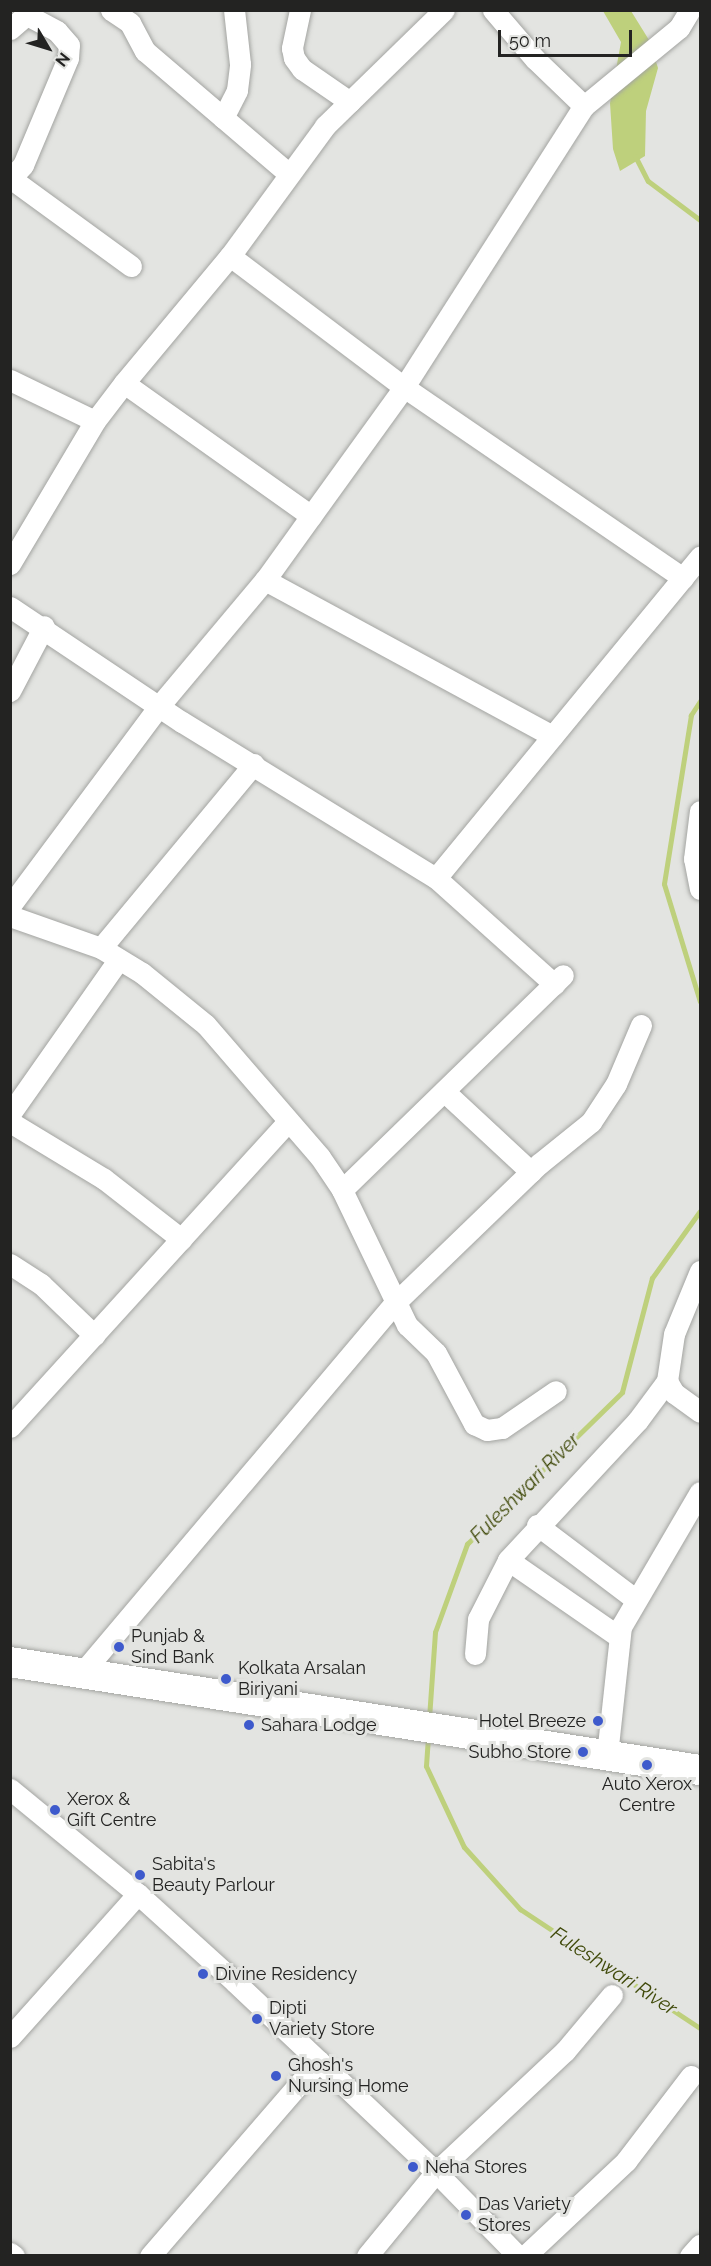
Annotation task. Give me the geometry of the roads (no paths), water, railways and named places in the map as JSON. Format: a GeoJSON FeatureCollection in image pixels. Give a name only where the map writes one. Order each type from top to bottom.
{"type":"FeatureCollection","features":[{"type":"Feature","properties":{"kind":"main road"},"geometry":{"type":"LineString","coordinates":[[10,1662],[700,1770]]}},
{"type":"Feature","properties":{"kind":"street"},"geometry":{"type":"LineString","coordinates":[[111,10],[130,23],[145,51],[289,174]]}},
{"type":"Feature","properties":{"kind":"street"},"geometry":{"type":"LineString","coordinates":[[223,117],[237,90],[239,72],[234,10]]}},
{"type":"Feature","properties":{"kind":"street"},"geometry":{"type":"LineString","coordinates":[[300,10],[292,48],[294,58],[302,69],[350,102]]}},
{"type":"Feature","properties":{"kind":"street"},"geometry":{"type":"LineString","coordinates":[[10,564],[95,422],[124,383],[230,256],[325,126],[444,10]]}},
{"type":"Feature","properties":{"kind":"street"},"geometry":{"type":"LineString","coordinates":[[493,10],[535,59],[584,106]]}},
{"type":"Feature","properties":{"kind":"street"},"geometry":{"type":"LineString","coordinates":[[23,18],[57,31],[69,45],[23,165],[12,180],[131,266]]}},
{"type":"Feature","properties":{"kind":"street"},"geometry":{"type":"LineString","coordinates":[[10,906],[160,705],[265,580],[404,387],[584,106],[606,91],[685,20]]}},
{"type":"Feature","properties":{"kind":"street"},"geometry":{"type":"LineString","coordinates":[[230,256],[404,387],[683,578]]}},
{"type":"Feature","properties":{"kind":"street"},"geometry":{"type":"LineString","coordinates":[[10,380],[95,422]]}},
{"type":"Feature","properties":{"kind":"street"},"geometry":{"type":"LineString","coordinates":[[124,383],[311,516]]}},
{"type":"Feature","properties":{"kind":"street"},"geometry":{"type":"LineString","coordinates":[[436,878],[700,557]]}},
{"type":"Feature","properties":{"kind":"street"},"geometry":{"type":"LineString","coordinates":[[265,580],[552,736]]}},
{"type":"Feature","properties":{"kind":"street"},"geometry":{"type":"LineString","coordinates":[[10,607],[44,626],[160,705],[436,878],[558,980],[446,1093],[342,1190]]}},
{"type":"Feature","properties":{"kind":"street"},"geometry":{"type":"LineString","coordinates":[[10,691],[44,626]]}},
{"type":"Feature","properties":{"kind":"street"},"geometry":{"type":"LineString","coordinates":[[10,1114],[110,953],[254,764]]}},
{"type":"Feature","properties":{"kind":"street"},"geometry":{"type":"LineString","coordinates":[[700,811],[694,858],[700,889]]}},
{"type":"Feature","properties":{"kind":"street"},"geometry":{"type":"LineString","coordinates":[[10,916],[110,953],[142,973],[206,1025],[288,1121],[342,1190],[407,1325],[436,1353],[474,1424],[487,1430],[502,1428],[555,1391]]}},
{"type":"Feature","properties":{"kind":"street"},"geometry":{"type":"LineString","coordinates":[[82,1673],[395,1303],[531,1172],[591,1122],[616,1084],[641,1025]]}},
{"type":"Feature","properties":{"kind":"street"},"geometry":{"type":"LineString","coordinates":[[446,1093],[531,1172]]}},
{"type":"Feature","properties":{"kind":"street"},"geometry":{"type":"LineString","coordinates":[[10,1427],[288,1121]]}},
{"type":"Feature","properties":{"kind":"street"},"geometry":{"type":"LineString","coordinates":[[10,1122],[104,1179],[181,1239]]}},
{"type":"Feature","properties":{"kind":"street"},"geometry":{"type":"LineString","coordinates":[[10,1264],[41,1284],[94,1335]]}},
{"type":"Feature","properties":{"kind":"street"},"geometry":{"type":"LineString","coordinates":[[475,1654],[478,1619],[508,1560],[537,1525],[638,1420],[667,1381],[674,1334],[700,1271]]}},
{"type":"Feature","properties":{"kind":"street"},"geometry":{"type":"LineString","coordinates":[[667,1381],[674,1393],[700,1412]]}},
{"type":"Feature","properties":{"kind":"street"},"geometry":{"type":"LineString","coordinates":[[607,1755],[619,1637],[635,1599],[700,1494]]}},
{"type":"Feature","properties":{"kind":"street"},"geometry":{"type":"LineString","coordinates":[[537,1525],[635,1599]]}},
{"type":"Feature","properties":{"kind":"street"},"geometry":{"type":"LineString","coordinates":[[508,1560],[619,1637]]}},
{"type":"Feature","properties":{"kind":"street"},"geometry":{"type":"LineString","coordinates":[[10,1789],[138,1894],[436,2172],[518,2256]]}},
{"type":"Feature","properties":{"kind":"street"},"geometry":{"type":"LineString","coordinates":[[10,2037],[138,1894]]}},
{"type":"Feature","properties":{"kind":"street"},"geometry":{"type":"LineString","coordinates":[[367,2256],[436,2172],[565,2051],[612,1995]]}},
{"type":"Feature","properties":{"kind":"street"},"geometry":{"type":"LineString","coordinates":[[150,2256],[319,2061]]}},
{"type":"Feature","properties":{"kind":"street"},"geometry":{"type":"LineString","coordinates":[[525,2256],[626,2161],[691,2076]]}},
{"type":"Feature","properties":{"kind":"street"},"geometry":{"type":"LineString","coordinates":[[690,2256],[700,2245]]}},
{"type":"Feature","properties":{"kind":"waterway","name":"Fuleshwari River"},"geometry":{"type":"LineString","coordinates":[[635,156],[648,181],[700,220]]}},
{"type":"Feature","properties":{"kind":"waterway","name":"Fuleshwari River"},"geometry":{"type":"LineString","coordinates":[[700,701],[691,715],[664,884],[700,1002]]}},
{"type":"Feature","properties":{"kind":"waterway","name":"Fuleshwari River"},"geometry":{"type":"LineString","coordinates":[[429,1718],[435,1632],[467,1544],[622,1392],[652,1278],[700,1211]]}},
{"type":"Feature","properties":{"kind":"waterway","name":"Fuleshwari River"},"geometry":{"type":"LineString","coordinates":[[428,1737],[426,1766],[464,1847],[520,1909],[700,2028]]}},
{"type":"Feature","properties":{"kind":"place","name":"Punjab & Sind Bank"},"geometry":{"type":"Point","coordinates":[119,1647]}},
{"type":"Feature","properties":{"kind":"place","name":"Kolkata Arsalan Biriyani"},"geometry":{"type":"Point","coordinates":[226,1679]}},
{"type":"Feature","properties":{"kind":"place","name":"Hotel Breeze"},"geometry":{"type":"Point","coordinates":[598,1721]}},
{"type":"Feature","properties":{"kind":"place","name":"Sahara Lodge"},"geometry":{"type":"Point","coordinates":[249,1725]}},
{"type":"Feature","properties":{"kind":"place","name":"Subho Store"},"geometry":{"type":"Point","coordinates":[583,1752]}},
{"type":"Feature","properties":{"kind":"place","name":"Auto Xerox Centre"},"geometry":{"type":"Point","coordinates":[647,1765]}},
{"type":"Feature","properties":{"kind":"place","name":"Xerox & Gift Centre"},"geometry":{"type":"Point","coordinates":[55,1810]}},
{"type":"Feature","properties":{"kind":"place","name":"Sabita's Beauty Parlour"},"geometry":{"type":"Point","coordinates":[140,1875]}},
{"type":"Feature","properties":{"kind":"place","name":"Divine Residency"},"geometry":{"type":"Point","coordinates":[203,1974]}},
{"type":"Feature","properties":{"kind":"place","name":"Dipti Variety Store"},"geometry":{"type":"Point","coordinates":[257,2019]}},
{"type":"Feature","properties":{"kind":"place","name":"Ghosh's Nursing Home"},"geometry":{"type":"Point","coordinates":[276,2076]}},
{"type":"Feature","properties":{"kind":"place","name":"Neha Stores"},"geometry":{"type":"Point","coordinates":[413,2167]}},
{"type":"Feature","properties":{"kind":"place","name":"Das Variety Stores"},"geometry":{"type":"Point","coordinates":[466,2215]}}]}
